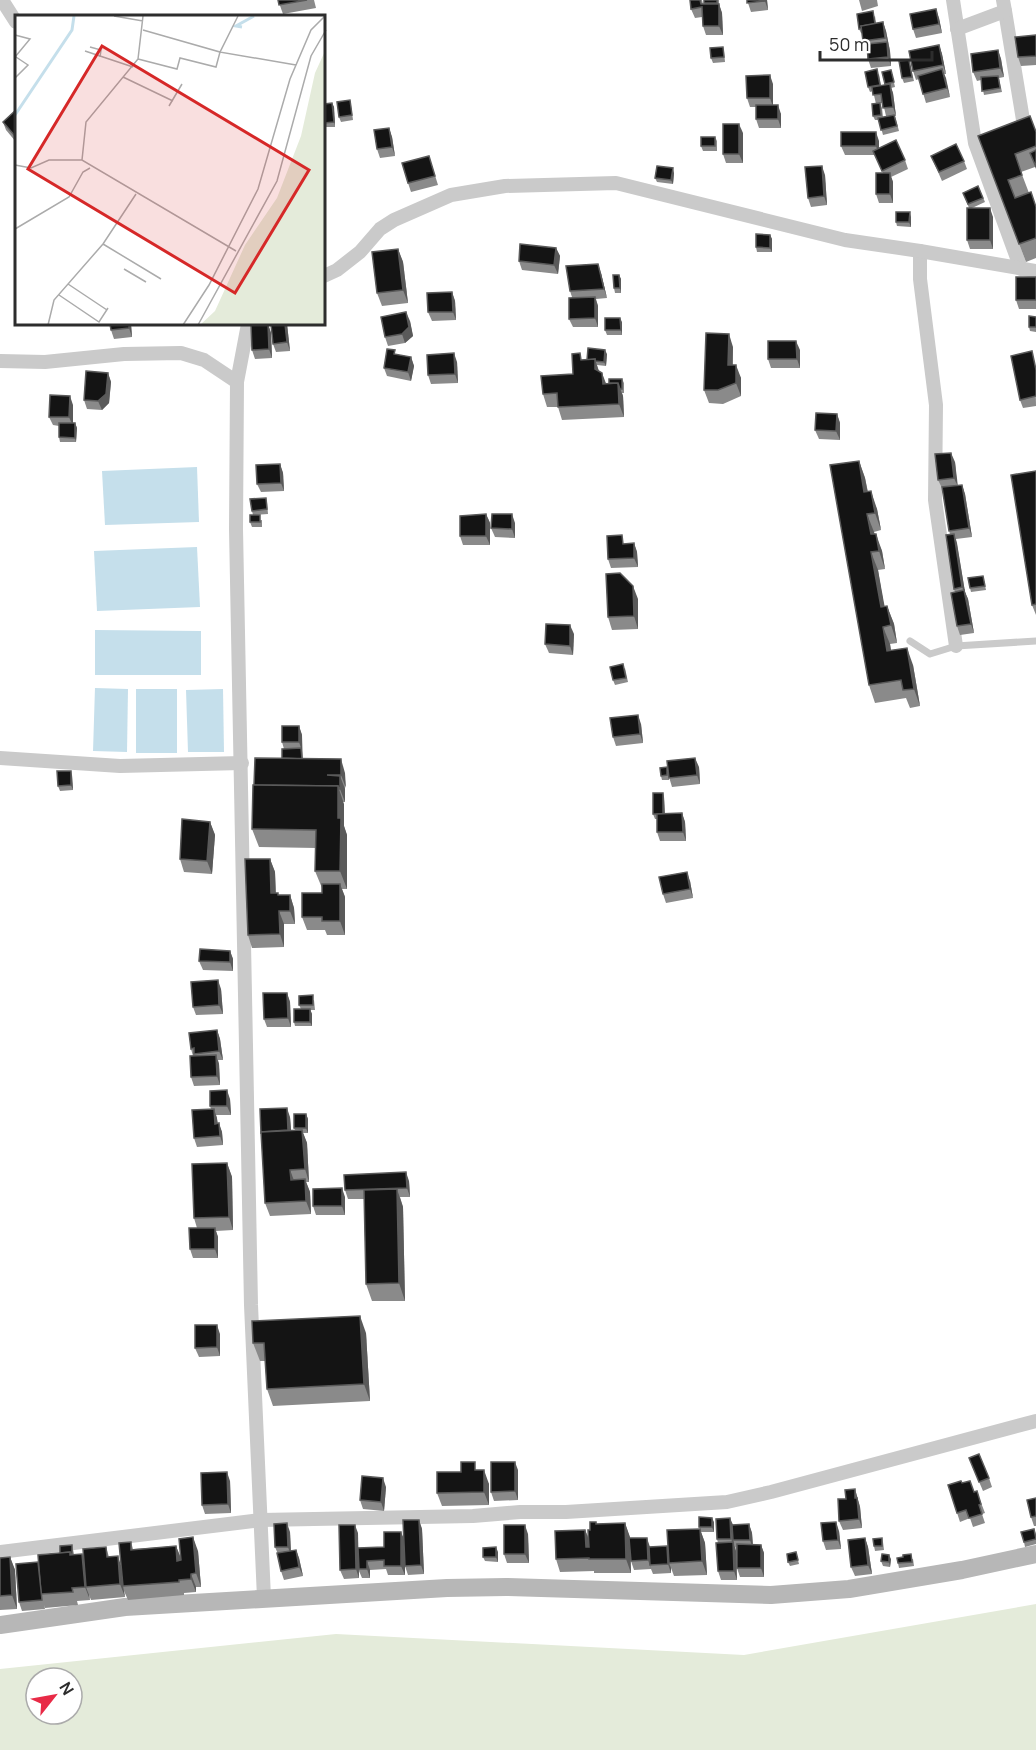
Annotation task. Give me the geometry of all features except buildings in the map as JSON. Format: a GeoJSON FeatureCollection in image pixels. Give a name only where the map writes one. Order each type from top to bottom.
{"type":"FeatureCollection","features":[{"type":"Feature","properties":{"kind":"main road"},"geometry":{"type":"LineString","coordinates":[[0,1625],[125,1607],[447,1588],[506,1587],[771,1595],[849,1589],[962,1570],[1036,1554]]}},
{"type":"Feature","properties":{"kind":"street"},"geometry":{"type":"LineString","coordinates":[[2,0],[15,20]]}},
{"type":"Feature","properties":{"kind":"street"},"geometry":{"type":"LineString","coordinates":[[953,0],[975,144],[1020,269]]}},
{"type":"Feature","properties":{"kind":"street"},"geometry":{"type":"LineString","coordinates":[[957,29],[1004,6],[1025,132]]}},
{"type":"Feature","properties":{"kind":"street"},"geometry":{"type":"LineString","coordinates":[[326,275],[337,270],[360,252],[380,229],[394,220],[451,195],[505,186],[616,183],[845,240],[1036,271]]}},
{"type":"Feature","properties":{"kind":"street"},"geometry":{"type":"LineString","coordinates":[[920,251],[920,279],[936,405],[935,500],[956,646]]}},
{"type":"Feature","properties":{"kind":"street"},"geometry":{"type":"LineString","coordinates":[[248,326],[237,382],[236,529],[251,1305],[264,1598]]}},
{"type":"Feature","properties":{"kind":"street"},"geometry":{"type":"LineString","coordinates":[[0,361],[45,362],[124,354],[181,353],[204,360],[237,382]]}},
{"type":"Feature","properties":{"kind":"street"},"geometry":{"type":"LineString","coordinates":[[0,758],[120,766],[242,763]]}},
{"type":"Feature","properties":{"kind":"street"},"geometry":{"type":"LineString","coordinates":[[0,1552],[261,1520],[473,1516],[727,1502],[1036,1421]]}},
{"type":"Feature","properties":{"kind":"lane"},"geometry":{"type":"LineString","coordinates":[[910,641],[930,654],[956,646],[1036,641]]}},
{"type":"Feature","properties":{"kind":"green space"},"geometry":{"type":"Polygon","coordinates":[[[1036,1604],[1036,1750],[0,1750],[0,1669],[24,1666],[24,1726],[84,1726],[84,1666],[29,1666],[336,1634],[744,1655],[1036,1604]]]}},
{"type":"Feature","properties":{"kind":"water"},"geometry":{"type":"Polygon","coordinates":[[[197,467],[199,522],[105,525],[102,471],[197,467]]]}},
{"type":"Feature","properties":{"kind":"water"},"geometry":{"type":"Polygon","coordinates":[[[197,547],[200,607],[97,611],[94,551],[197,547]]]}},
{"type":"Feature","properties":{"kind":"water"},"geometry":{"type":"Polygon","coordinates":[[[95,630],[201,631],[201,675],[95,675],[95,630]]]}},
{"type":"Feature","properties":{"kind":"water"},"geometry":{"type":"Polygon","coordinates":[[[95,688],[128,689],[127,752],[93,751],[95,688]]]}},
{"type":"Feature","properties":{"kind":"water"},"geometry":{"type":"Polygon","coordinates":[[[136,689],[177,689],[177,753],[136,753],[136,689]]]}},
{"type":"Feature","properties":{"kind":"water"},"geometry":{"type":"Polygon","coordinates":[[[223,689],[224,752],[188,752],[186,690],[223,689]]]}}]}
